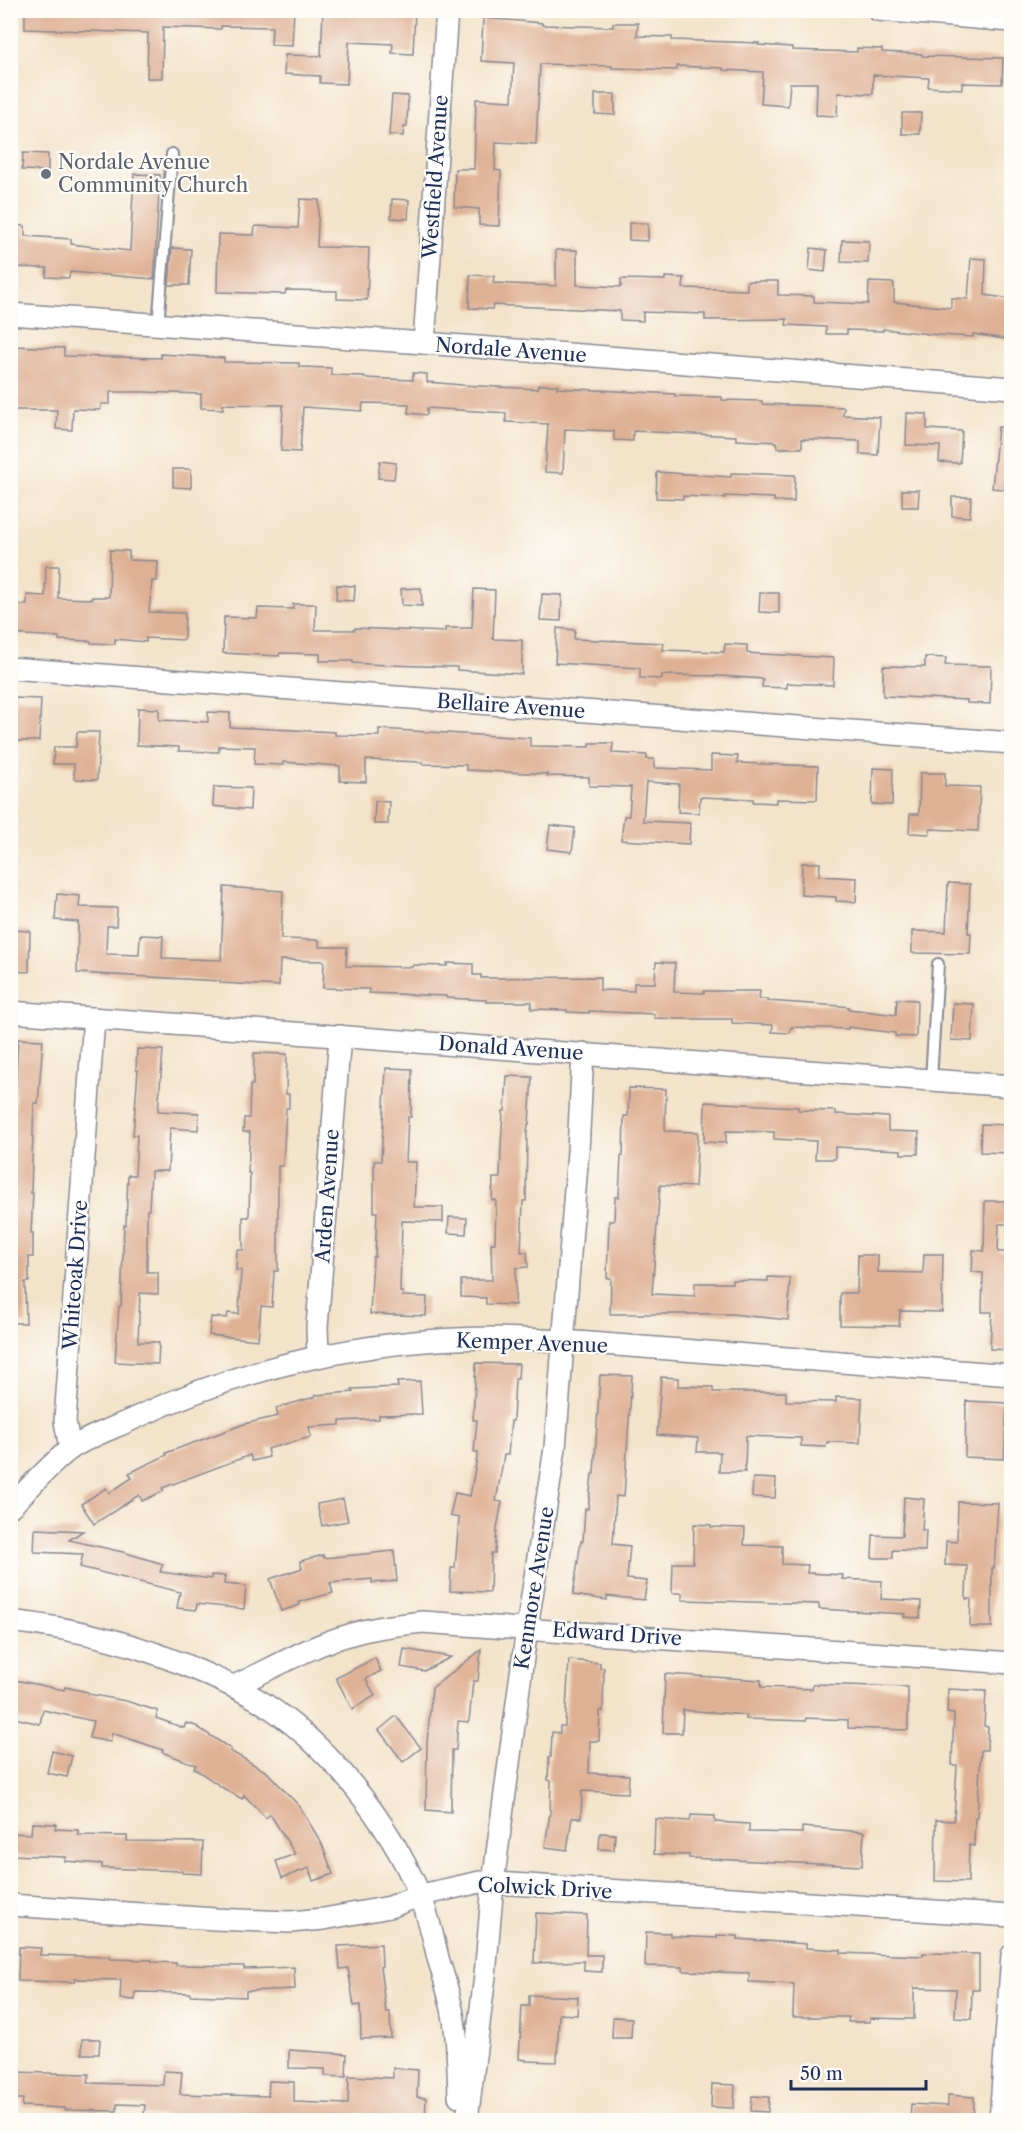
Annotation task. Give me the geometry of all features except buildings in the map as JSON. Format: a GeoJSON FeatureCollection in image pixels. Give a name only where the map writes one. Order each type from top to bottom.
{"type":"FeatureCollection","features":[{"type":"Feature","properties":{"kind":"street","name":"Westfield Avenue"},"geometry":{"type":"LineString","coordinates":[[424,343],[447,10]]}},
{"type":"Feature","properties":{"kind":"street"},"geometry":{"type":"LineString","coordinates":[[878,10],[1011,21]]}},
{"type":"Feature","properties":{"kind":"street","name":"Nordale Avenue"},"geometry":{"type":"LineString","coordinates":[[10,314],[1011,388]]}},
{"type":"Feature","properties":{"kind":"street","name":"Bellaire Avenue"},"geometry":{"type":"LineString","coordinates":[[10,668],[1011,743]]}},
{"type":"Feature","properties":{"kind":"street","name":"Donald Avenue"},"geometry":{"type":"LineString","coordinates":[[10,1012],[1011,1086]]}},
{"type":"Feature","properties":{"kind":"street","name":"Whiteoak Drive"},"geometry":{"type":"LineString","coordinates":[[70,1449],[65,1421],[94,1018]]}},
{"type":"Feature","properties":{"kind":"street","name":"Arden Avenue"},"geometry":{"type":"LineString","coordinates":[[318,1356],[317,1327],[339,1036]]}},
{"type":"Feature","properties":{"kind":"street","name":"Kenmore Avenue"},"geometry":{"type":"LineString","coordinates":[[467,2121],[485,1976],[493,1883],[527,1628],[555,1448],[583,1053]]}},
{"type":"Feature","properties":{"kind":"street","name":"Kemper Avenue"},"geometry":{"type":"LineString","coordinates":[[70,1449],[168,1403],[270,1368],[318,1356],[370,1347],[432,1340],[492,1338],[563,1341],[1011,1375]]}},
{"type":"Feature","properties":{"kind":"street"},"geometry":{"type":"LineString","coordinates":[[10,1507],[70,1449]]}},
{"type":"Feature","properties":{"kind":"street"},"geometry":{"type":"LineString","coordinates":[[10,1621],[48,1625],[96,1635],[164,1655],[234,1686],[262,1702],[294,1725],[330,1761],[370,1807],[407,1867],[421,1895],[454,2018],[460,2121]]}},
{"type":"Feature","properties":{"kind":"street","name":"Edward Drive"},"geometry":{"type":"LineString","coordinates":[[234,1686],[347,1635],[382,1626],[422,1622],[1011,1663]]}},
{"type":"Feature","properties":{"kind":"street","name":"Colwick Drive"},"geometry":{"type":"LineString","coordinates":[[10,1905],[290,1922],[360,1914],[390,1907],[421,1895],[480,1882],[1011,1916]]}},
{"type":"Feature","properties":{"kind":"street"},"geometry":{"type":"LineString","coordinates":[[1000,2121],[1011,1955]]}},
{"type":"Feature","properties":{"kind":"lane"},"geometry":{"type":"LineString","coordinates":[[158,326],[172,154]]}},
{"type":"Feature","properties":{"kind":"lane"},"geometry":{"type":"LineString","coordinates":[[931,1080],[938,964]]}},
{"type":"Feature","properties":{"kind":"place","name":"Nordale Avenue Community Church"},"geometry":{"type":"Point","coordinates":[46,174]}}]}
